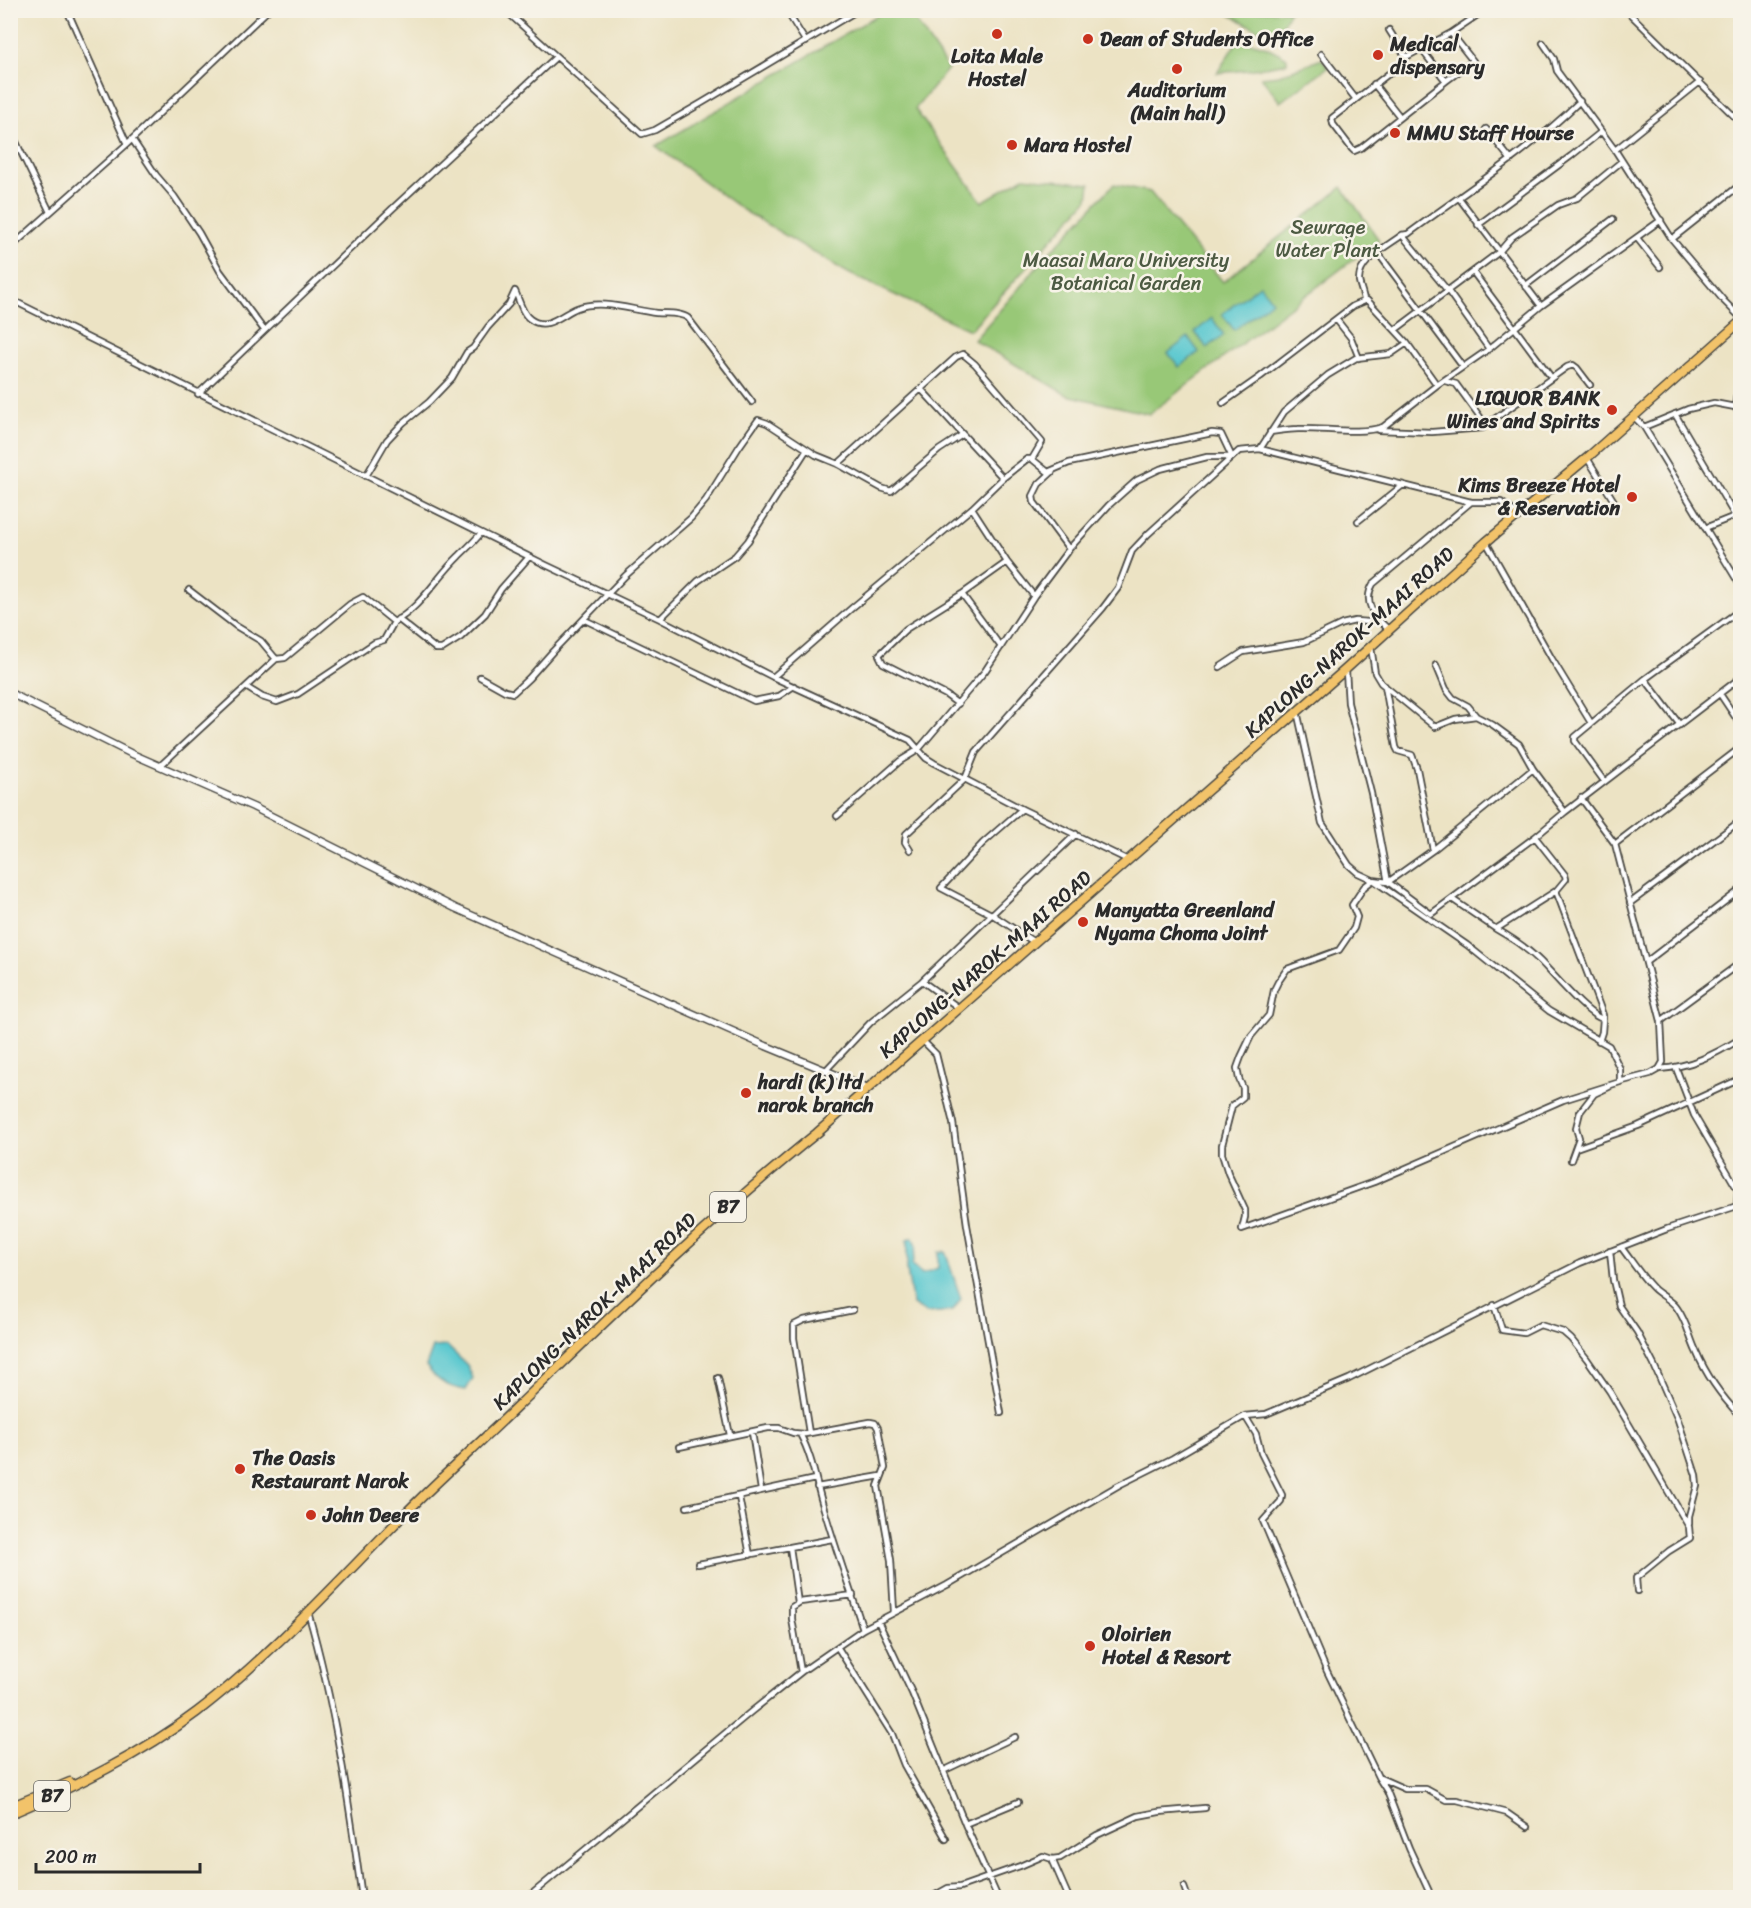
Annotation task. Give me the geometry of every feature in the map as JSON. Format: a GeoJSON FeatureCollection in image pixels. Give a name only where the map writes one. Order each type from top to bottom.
{"type":"FeatureCollection","features":[{"type":"Feature","properties":{"kind":"highway","name":"KAPLONG-NAROK-MAAI ROAD"},"geometry":{"type":"LineString","coordinates":[[10,1814],[94,1776],[160,1737],[199,1710],[252,1666],[590,1335],[752,1185],[817,1133],[1346,669],[1486,542],[1634,417],[1730,331],[1740,319]]}},
{"type":"Feature","properties":{"kind":"highway","name":"KAPLONG-NAROK-MAAI ROAD"},"geometry":{"type":"LineString","coordinates":[[10,1807],[77,1779],[94,1776]]}},
{"type":"Feature","properties":{"kind":"street"},"geometry":{"type":"LineString","coordinates":[[67,10],[127,144]]}},
{"type":"Feature","properties":{"kind":"street"},"geometry":{"type":"LineString","coordinates":[[10,248],[127,144],[268,10]]}},
{"type":"Feature","properties":{"kind":"street"},"geometry":{"type":"LineString","coordinates":[[506,10],[642,134],[664,125],[858,10]]}},
{"type":"Feature","properties":{"kind":"street"},"geometry":{"type":"LineString","coordinates":[[786,10],[806,42]]}},
{"type":"Feature","properties":{"kind":"street"},"geometry":{"type":"LineString","coordinates":[[1451,33],[1473,60],[1361,148],[1354,151],[1331,121],[1337,113],[1405,61],[1406,57],[1451,33],[1485,10]]}},
{"type":"Feature","properties":{"kind":"street"},"geometry":{"type":"LineString","coordinates":[[1626,10],[1740,122]]}},
{"type":"Feature","properties":{"kind":"street"},"geometry":{"type":"LineString","coordinates":[[1389,30],[1406,57]]}},
{"type":"Feature","properties":{"kind":"street"},"geometry":{"type":"LineString","coordinates":[[1543,43],[1554,59],[1557,71],[1615,150],[1672,239],[1740,319]]}},
{"type":"Feature","properties":{"kind":"street"},"geometry":{"type":"LineString","coordinates":[[1422,50],[1446,81]]}},
{"type":"Feature","properties":{"kind":"street"},"geometry":{"type":"LineString","coordinates":[[1321,54],[1355,98]]}},
{"type":"Feature","properties":{"kind":"street"},"geometry":{"type":"LineString","coordinates":[[198,393],[556,57]]}},
{"type":"Feature","properties":{"kind":"street"},"geometry":{"type":"LineString","coordinates":[[1615,150],[1700,82]]}},
{"type":"Feature","properties":{"kind":"street"},"geometry":{"type":"LineString","coordinates":[[1374,84],[1400,117]]}},
{"type":"Feature","properties":{"kind":"street"},"geometry":{"type":"LineString","coordinates":[[1364,300],[1359,278],[1361,271],[1378,253],[1510,160],[1580,101]]}},
{"type":"Feature","properties":{"kind":"street"},"geometry":{"type":"LineString","coordinates":[[1486,129],[1510,160]]}},
{"type":"Feature","properties":{"kind":"street"},"geometry":{"type":"LineString","coordinates":[[1478,225],[1601,132]]}},
{"type":"Feature","properties":{"kind":"street"},"geometry":{"type":"LineString","coordinates":[[132,139],[156,175],[174,195],[220,271],[264,330]]}},
{"type":"Feature","properties":{"kind":"street"},"geometry":{"type":"LineString","coordinates":[[10,143],[16,142],[50,212]]}},
{"type":"Feature","properties":{"kind":"street"},"geometry":{"type":"LineString","coordinates":[[1395,330],[1499,252],[1512,237],[1553,208],[1577,198],[1622,161]]}},
{"type":"Feature","properties":{"kind":"street"},"geometry":{"type":"LineString","coordinates":[[1672,239],[1740,185]]}},
{"type":"Feature","properties":{"kind":"street"},"geometry":{"type":"LineString","coordinates":[[1459,198],[1541,306]]}},
{"type":"Feature","properties":{"kind":"street"},"geometry":{"type":"LineString","coordinates":[[1525,286],[1613,219]]}},
{"type":"Feature","properties":{"kind":"street"},"geometry":{"type":"LineString","coordinates":[[1376,429],[1383,427],[1437,385],[1490,349],[1541,306],[1661,220]]}},
{"type":"Feature","properties":{"kind":"street"},"geometry":{"type":"LineString","coordinates":[[1402,235],[1448,291],[1490,349]]}},
{"type":"Feature","properties":{"kind":"street"},"geometry":{"type":"LineString","coordinates":[[1637,238],[1660,267]]}},
{"type":"Feature","properties":{"kind":"street"},"geometry":{"type":"LineString","coordinates":[[1378,253],[1462,367]]}},
{"type":"Feature","properties":{"kind":"street"},"geometry":{"type":"LineString","coordinates":[[1473,272],[1551,377]]}},
{"type":"Feature","properties":{"kind":"street"},"geometry":{"type":"LineString","coordinates":[[366,476],[387,440],[452,378],[467,352],[473,348],[509,304],[515,291],[524,312],[530,319],[537,322],[546,323],[579,307],[594,306],[625,306],[653,313],[686,316],[752,402]]}},
{"type":"Feature","properties":{"kind":"street"},"geometry":{"type":"LineString","coordinates":[[10,300],[529,557],[660,619],[773,677],[910,740],[934,764],[1128,860]]}},
{"type":"Feature","properties":{"kind":"street"},"geometry":{"type":"LineString","coordinates":[[1222,403],[1364,300],[1370,301],[1407,343],[1437,385]]}},
{"type":"Feature","properties":{"kind":"street"},"geometry":{"type":"LineString","coordinates":[[1336,319],[1351,338],[1359,357]]}},
{"type":"Feature","properties":{"kind":"street"},"geometry":{"type":"LineString","coordinates":[[1730,331],[1740,331]]}},
{"type":"Feature","properties":{"kind":"street"},"geometry":{"type":"LineString","coordinates":[[1260,449],[1284,412],[1310,388],[1341,366],[1359,357],[1391,354],[1407,343]]}},
{"type":"Feature","properties":{"kind":"street"},"geometry":{"type":"LineString","coordinates":[[838,464],[956,357],[963,354],[975,364],[1042,442],[1032,459]]}},
{"type":"Feature","properties":{"kind":"street"},"geometry":{"type":"LineString","coordinates":[[1270,432],[1297,429],[1432,432],[1483,428],[1567,367],[1573,365],[1577,368],[1590,385]]}},
{"type":"Feature","properties":{"kind":"street"},"geometry":{"type":"LineString","coordinates":[[1444,381],[1456,384],[1486,425]]}},
{"type":"Feature","properties":{"kind":"street"},"geometry":{"type":"LineString","coordinates":[[921,389],[1003,478]]}},
{"type":"Feature","properties":{"kind":"street"},"geometry":{"type":"LineString","coordinates":[[1734,407],[1737,394]]}},
{"type":"Feature","properties":{"kind":"street"},"geometry":{"type":"LineString","coordinates":[[1644,427],[1675,414],[1714,404],[1734,407],[1740,414]]}},
{"type":"Feature","properties":{"kind":"street"},"geometry":{"type":"LineString","coordinates":[[1675,414],[1735,516],[1705,528]]}},
{"type":"Feature","properties":{"kind":"street"},"geometry":{"type":"LineString","coordinates":[[1634,417],[1644,427],[1740,585]]}},
{"type":"Feature","properties":{"kind":"street"},"geometry":{"type":"LineString","coordinates":[[480,677],[513,693],[530,678],[607,595],[691,518],[706,500],[758,420],[767,423],[827,460],[880,488],[891,491],[939,450],[962,435]]}},
{"type":"Feature","properties":{"kind":"street"},"geometry":{"type":"LineString","coordinates":[[1069,549],[1034,502],[1033,496],[1039,484],[1052,472],[1069,464],[1212,433],[1221,434],[1232,457]]}},
{"type":"Feature","properties":{"kind":"street"},"geometry":{"type":"LineString","coordinates":[[660,619],[698,581],[735,556],[748,541],[807,449]]}},
{"type":"Feature","properties":{"kind":"street"},"geometry":{"type":"LineString","coordinates":[[910,850],[905,842],[906,834],[965,779],[976,752],[1103,608],[1118,588],[1132,552],[1148,534],[1239,451],[1260,449],[1471,502],[1501,502],[1519,515]]}},
{"type":"Feature","properties":{"kind":"street"},"geometry":{"type":"LineString","coordinates":[[837,816],[900,761],[918,750],[958,704],[1001,647],[1034,596],[1069,549],[1108,505],[1145,475],[1207,457],[1232,457]]}},
{"type":"Feature","properties":{"kind":"street"},"geometry":{"type":"LineString","coordinates":[[1587,458],[1617,506]]}},
{"type":"Feature","properties":{"kind":"street"},"geometry":{"type":"LineString","coordinates":[[773,677],[972,508],[1003,478],[1027,459],[1032,459]]}},
{"type":"Feature","properties":{"kind":"street"},"geometry":{"type":"LineString","coordinates":[[1032,459],[1039,467],[1052,472]]}},
{"type":"Feature","properties":{"kind":"street"},"geometry":{"type":"LineString","coordinates":[[1358,521],[1403,485]]}},
{"type":"Feature","properties":{"kind":"street"},"geometry":{"type":"LineString","coordinates":[[1388,629],[1375,617],[1368,597],[1372,584],[1471,502]]}},
{"type":"Feature","properties":{"kind":"street"},"geometry":{"type":"LineString","coordinates":[[972,508],[1007,562],[1034,596]]}},
{"type":"Feature","properties":{"kind":"street"},"geometry":{"type":"LineString","coordinates":[[246,687],[262,698],[277,702],[298,694],[374,643],[384,640],[396,621],[406,615],[425,596],[459,556],[471,547],[481,533]]}},
{"type":"Feature","properties":{"kind":"street"},"geometry":{"type":"LineString","coordinates":[[1486,542],[1591,723]]}},
{"type":"Feature","properties":{"kind":"street"},"geometry":{"type":"LineString","coordinates":[[160,766],[276,659],[285,658],[350,604],[363,597],[436,649],[442,649],[461,637],[485,614],[501,589],[529,557]]}},
{"type":"Feature","properties":{"kind":"street"},"geometry":{"type":"LineString","coordinates":[[958,704],[946,695],[883,663],[879,655],[906,629],[1007,562]]}},
{"type":"Feature","properties":{"kind":"street"},"geometry":{"type":"LineString","coordinates":[[189,590],[236,626],[261,641],[276,659]]}},
{"type":"Feature","properties":{"kind":"street"},"geometry":{"type":"LineString","coordinates":[[962,594],[1001,647]]}},
{"type":"Feature","properties":{"kind":"street"},"geometry":{"type":"LineString","coordinates":[[1604,781],[1574,739],[1646,679],[1740,610]]}},
{"type":"Feature","properties":{"kind":"street"},"geometry":{"type":"LineString","coordinates":[[1220,667],[1243,652],[1304,642],[1342,624],[1355,621],[1369,622],[1375,617]]}},
{"type":"Feature","properties":{"kind":"street"},"geometry":{"type":"LineString","coordinates":[[585,620],[754,701],[779,696],[794,686]]}},
{"type":"Feature","properties":{"kind":"street"},"geometry":{"type":"LineString","coordinates":[[1371,645],[1375,673],[1385,686],[1435,727],[1455,719],[1476,716]]}},
{"type":"Feature","properties":{"kind":"street"},"geometry":{"type":"LineString","coordinates":[[1436,665],[1446,689],[1453,698],[1468,706],[1476,716],[1519,744],[1533,769],[1565,812]]}},
{"type":"Feature","properties":{"kind":"street"},"geometry":{"type":"LineString","coordinates":[[1346,669],[1348,703],[1371,793],[1388,882]]}},
{"type":"Feature","properties":{"kind":"street"},"geometry":{"type":"LineString","coordinates":[[1373,880],[1388,882],[1431,914],[1535,837],[1581,798],[1740,678]]}},
{"type":"Feature","properties":{"kind":"street"},"geometry":{"type":"LineString","coordinates":[[1646,679],[1680,725]]}},
{"type":"Feature","properties":{"kind":"street"},"geometry":{"type":"LineString","coordinates":[[1385,686],[1396,747],[1403,754],[1412,755],[1433,850]]}},
{"type":"Feature","properties":{"kind":"street"},"geometry":{"type":"LineString","coordinates":[[10,693],[160,766],[253,807],[455,908],[766,1046],[868,1088]]}},
{"type":"Feature","properties":{"kind":"street"},"geometry":{"type":"LineString","coordinates":[[1720,694],[1740,723]]}},
{"type":"Feature","properties":{"kind":"street"},"geometry":{"type":"LineString","coordinates":[[1297,711],[1322,824],[1349,865],[1467,945],[1549,1011],[1609,1046],[1620,1069],[1620,1082]]}},
{"type":"Feature","properties":{"kind":"street"},"geometry":{"type":"LineString","coordinates":[[1615,844],[1740,748]]}},
{"type":"Feature","properties":{"kind":"street"},"geometry":{"type":"LineString","coordinates":[[1388,882],[1433,850],[1533,769]]}},
{"type":"Feature","properties":{"kind":"street"},"geometry":{"type":"LineString","coordinates":[[1581,798],[1615,844],[1661,1021],[1663,1062],[1659,1069]]}},
{"type":"Feature","properties":{"kind":"street"},"geometry":{"type":"LineString","coordinates":[[1022,809],[983,843],[941,888],[993,915],[1034,942]]}},
{"type":"Feature","properties":{"kind":"street"},"geometry":{"type":"LineString","coordinates":[[1630,903],[1740,821]]}},
{"type":"Feature","properties":{"kind":"street"},"geometry":{"type":"LineString","coordinates":[[826,1070],[871,1022],[922,981],[1076,834]]}},
{"type":"Feature","properties":{"kind":"street"},"geometry":{"type":"LineString","coordinates":[[1496,929],[1556,891],[1563,884],[1565,875],[1535,837]]}},
{"type":"Feature","properties":{"kind":"street"},"geometry":{"type":"LineString","coordinates":[[1373,880],[1355,898],[1352,905],[1357,917],[1354,928],[1339,950],[1287,969],[1274,990],[1269,1015],[1251,1036],[1240,1057],[1238,1068],[1239,1079],[1244,1088],[1243,1097],[1232,1106],[1222,1145],[1222,1154],[1245,1210],[1242,1229],[1374,1182],[1563,1100],[1650,1074],[1659,1069],[1695,1064],[1740,1040]]}},
{"type":"Feature","properties":{"kind":"street"},"geometry":{"type":"LineString","coordinates":[[1646,962],[1740,890]]}},
{"type":"Feature","properties":{"kind":"street"},"geometry":{"type":"LineString","coordinates":[[1556,891],[1603,1015],[1599,1041]]}},
{"type":"Feature","properties":{"kind":"street"},"geometry":{"type":"LineString","coordinates":[[1452,899],[1539,960],[1598,1018],[1603,1019]]}},
{"type":"Feature","properties":{"kind":"street"},"geometry":{"type":"LineString","coordinates":[[1661,1021],[1740,963]]}},
{"type":"Feature","properties":{"kind":"street"},"geometry":{"type":"LineString","coordinates":[[922,981],[959,1008]]}},
{"type":"Feature","properties":{"kind":"street"},"geometry":{"type":"LineString","coordinates":[[922,1040],[936,1054],[953,1123],[967,1225],[1001,1413]]}},
{"type":"Feature","properties":{"kind":"street"},"geometry":{"type":"LineString","coordinates":[[527,1898],[673,1775],[801,1672],[863,1629],[937,1591],[1119,1485],[1173,1458],[1245,1416],[1266,1414],[1349,1379],[1580,1263],[1676,1226],[1739,1206],[1738,1190],[1694,1115],[1676,1068]]}},
{"type":"Feature","properties":{"kind":"street"},"geometry":{"type":"LineString","coordinates":[[1576,1148],[1638,1126],[1740,1079]]}},
{"type":"Feature","properties":{"kind":"street"},"geometry":{"type":"LineString","coordinates":[[1571,1160],[1579,1138],[1576,1128],[1580,1112],[1594,1094],[1620,1082]]}},
{"type":"Feature","properties":{"kind":"street"},"geometry":{"type":"LineString","coordinates":[[1621,1247],[1650,1285],[1672,1301],[1678,1309],[1715,1387],[1740,1416]]}},
{"type":"Feature","properties":{"kind":"street"},"geometry":{"type":"LineString","coordinates":[[1610,1251],[1619,1306],[1654,1365],[1678,1420],[1696,1475],[1697,1486],[1689,1516],[1690,1538],[1669,1551],[1636,1578],[1637,1591]]}},
{"type":"Feature","properties":{"kind":"street"},"geometry":{"type":"LineString","coordinates":[[1494,1305],[1503,1330],[1524,1333],[1540,1325],[1563,1332],[1571,1339],[1610,1392],[1689,1527]]}},
{"type":"Feature","properties":{"kind":"street"},"geometry":{"type":"LineString","coordinates":[[809,1433],[794,1325],[804,1320],[853,1311]]}},
{"type":"Feature","properties":{"kind":"street"},"geometry":{"type":"LineString","coordinates":[[718,1378],[730,1435]]}},
{"type":"Feature","properties":{"kind":"street"},"geometry":{"type":"LineString","coordinates":[[1245,1416],[1256,1434],[1261,1453],[1282,1495],[1281,1501],[1263,1521],[1325,1667],[1378,1777],[1388,1791],[1409,1848],[1432,1898]]}},
{"type":"Feature","properties":{"kind":"street"},"geometry":{"type":"LineString","coordinates":[[679,1447],[774,1428],[800,1434],[874,1422],[878,1428],[885,1463],[878,1486],[891,1560],[894,1612]]}},
{"type":"Feature","properties":{"kind":"street"},"geometry":{"type":"LineString","coordinates":[[752,1432],[761,1490]]}},
{"type":"Feature","properties":{"kind":"street"},"geometry":{"type":"LineString","coordinates":[[800,1434],[813,1464],[832,1539],[863,1629]]}},
{"type":"Feature","properties":{"kind":"street"},"geometry":{"type":"LineString","coordinates":[[817,1487],[881,1476]]}},
{"type":"Feature","properties":{"kind":"street"},"geometry":{"type":"LineString","coordinates":[[687,1507],[815,1479]]}},
{"type":"Feature","properties":{"kind":"street"},"geometry":{"type":"LineString","coordinates":[[739,1497],[750,1555]]}},
{"type":"Feature","properties":{"kind":"street"},"geometry":{"type":"LineString","coordinates":[[698,1564],[832,1539]]}},
{"type":"Feature","properties":{"kind":"street"},"geometry":{"type":"LineString","coordinates":[[790,1547],[798,1603]]}},
{"type":"Feature","properties":{"kind":"street"},"geometry":{"type":"LineString","coordinates":[[801,1672],[792,1607],[798,1603],[853,1595]]}},
{"type":"Feature","properties":{"kind":"street"},"geometry":{"type":"LineString","coordinates":[[308,1612],[338,1736],[362,1898]]}},
{"type":"Feature","properties":{"kind":"street"},"geometry":{"type":"LineString","coordinates":[[878,1621],[912,1693],[965,1824],[998,1898]]}},
{"type":"Feature","properties":{"kind":"street"},"geometry":{"type":"LineString","coordinates":[[838,1648],[892,1734],[904,1765],[946,1839]]}},
{"type":"Feature","properties":{"kind":"street"},"geometry":{"type":"LineString","coordinates":[[945,1770],[1015,1737]]}},
{"type":"Feature","properties":{"kind":"street"},"geometry":{"type":"LineString","coordinates":[[1378,1777],[1405,1788],[1426,1789],[1446,1800],[1457,1800],[1507,1813],[1527,1827]]}},
{"type":"Feature","properties":{"kind":"street"},"geometry":{"type":"LineString","coordinates":[[965,1824],[1018,1802]]}},
{"type":"Feature","properties":{"kind":"street"},"geometry":{"type":"LineString","coordinates":[[930,1898],[948,1888],[960,1887],[1043,1856],[1052,1859],[1060,1858],[1097,1836],[1138,1816],[1204,1808]]}},
{"type":"Feature","properties":{"kind":"street"},"geometry":{"type":"LineString","coordinates":[[1052,1859],[1069,1898]]}},
{"type":"Feature","properties":{"kind":"street"},"geometry":{"type":"LineString","coordinates":[[1184,1887],[1188,1898]]}},
{"type":"Feature","properties":{"kind":"green space"},"geometry":{"type":"Polygon","coordinates":[[[886,10],[909,11],[948,69],[915,109],[982,202],[1024,177],[1090,184],[1088,199],[970,330],[848,273],[743,210],[656,146],[886,10]]]}},
{"type":"Feature","properties":{"kind":"green space"},"geometry":{"type":"Polygon","coordinates":[[[1223,11],[1290,11],[1275,39],[1223,11]]]}},
{"type":"Feature","properties":{"kind":"green space"},"geometry":{"type":"Polygon","coordinates":[[[1236,43],[1259,44],[1287,58],[1287,63],[1217,73],[1236,43]]]}},
{"type":"Feature","properties":{"kind":"green space"},"geometry":{"type":"Polygon","coordinates":[[[1322,59],[1328,67],[1280,102],[1261,77],[1279,75],[1322,59]]]}},
{"type":"Feature","properties":{"kind":"green space","name":"Maasai Mara University Botanical Garden"},"geometry":{"type":"Polygon","coordinates":[[[1114,184],[1150,192],[1223,282],[1342,187],[1379,240],[1149,414],[1067,395],[974,340],[1052,250],[1114,184]]]}},
{"type":"Feature","properties":{"kind":"water"},"geometry":{"type":"Polygon","coordinates":[[[1260,285],[1272,301],[1234,330],[1222,314],[1260,285]]]}},
{"type":"Feature","properties":{"kind":"water"},"geometry":{"type":"Polygon","coordinates":[[[1212,318],[1224,335],[1207,348],[1195,332],[1212,318]]]}},
{"type":"Feature","properties":{"kind":"water"},"geometry":{"type":"Polygon","coordinates":[[[1188,337],[1199,352],[1179,367],[1168,353],[1188,337]]]}},
{"type":"Feature","properties":{"kind":"water"},"geometry":{"type":"Polygon","coordinates":[[[913,1238],[916,1247],[912,1265],[922,1274],[938,1268],[938,1252],[945,1251],[961,1299],[953,1311],[926,1313],[913,1305],[907,1271],[907,1240],[913,1238]]]}},
{"type":"Feature","properties":{"kind":"water"},"geometry":{"type":"Polygon","coordinates":[[[447,1346],[467,1365],[473,1378],[466,1390],[443,1383],[426,1366],[433,1347],[447,1346]]]}},
{"type":"Feature","properties":{"kind":"place","name":"Loita Male Hostel"},"geometry":{"type":"Point","coordinates":[997,34]}},
{"type":"Feature","properties":{"kind":"place","name":"Dean of Students Office"},"geometry":{"type":"Point","coordinates":[1088,39]}},
{"type":"Feature","properties":{"kind":"place","name":"Medical dispensary"},"geometry":{"type":"Point","coordinates":[1378,55]}},
{"type":"Feature","properties":{"kind":"place","name":"Auditorium (Main hall)"},"geometry":{"type":"Point","coordinates":[1177,69]}},
{"type":"Feature","properties":{"kind":"place","name":"MMU Staff Hourse"},"geometry":{"type":"Point","coordinates":[1395,133]}},
{"type":"Feature","properties":{"kind":"place","name":"Mara Hostel"},"geometry":{"type":"Point","coordinates":[1012,145]}},
{"type":"Feature","properties":{"kind":"place","name":"LIQUOR BANK Wines and Spirits"},"geometry":{"type":"Point","coordinates":[1612,410]}},
{"type":"Feature","properties":{"kind":"place","name":"Kims Breeze Hotel & Reservation"},"geometry":{"type":"Point","coordinates":[1632,497]}},
{"type":"Feature","properties":{"kind":"place","name":"Manyatta Greenland Nyama Choma Joint"},"geometry":{"type":"Point","coordinates":[1083,922]}},
{"type":"Feature","properties":{"kind":"place","name":"hardi (k) ltd narok branch"},"geometry":{"type":"Point","coordinates":[746,1093]}},
{"type":"Feature","properties":{"kind":"place","name":"The Oasis Restaurant Narok"},"geometry":{"type":"Point","coordinates":[240,1469]}},
{"type":"Feature","properties":{"kind":"place","name":"John Deere"},"geometry":{"type":"Point","coordinates":[311,1515]}},
{"type":"Feature","properties":{"kind":"place","name":"Oloirien Hotel & Resort"},"geometry":{"type":"Point","coordinates":[1090,1646]}},
{"type":"Feature","properties":{"kind":"park label","name":"Sewrage Water Plant"},"geometry":{"type":"Point","coordinates":[1328,238]}}]}
